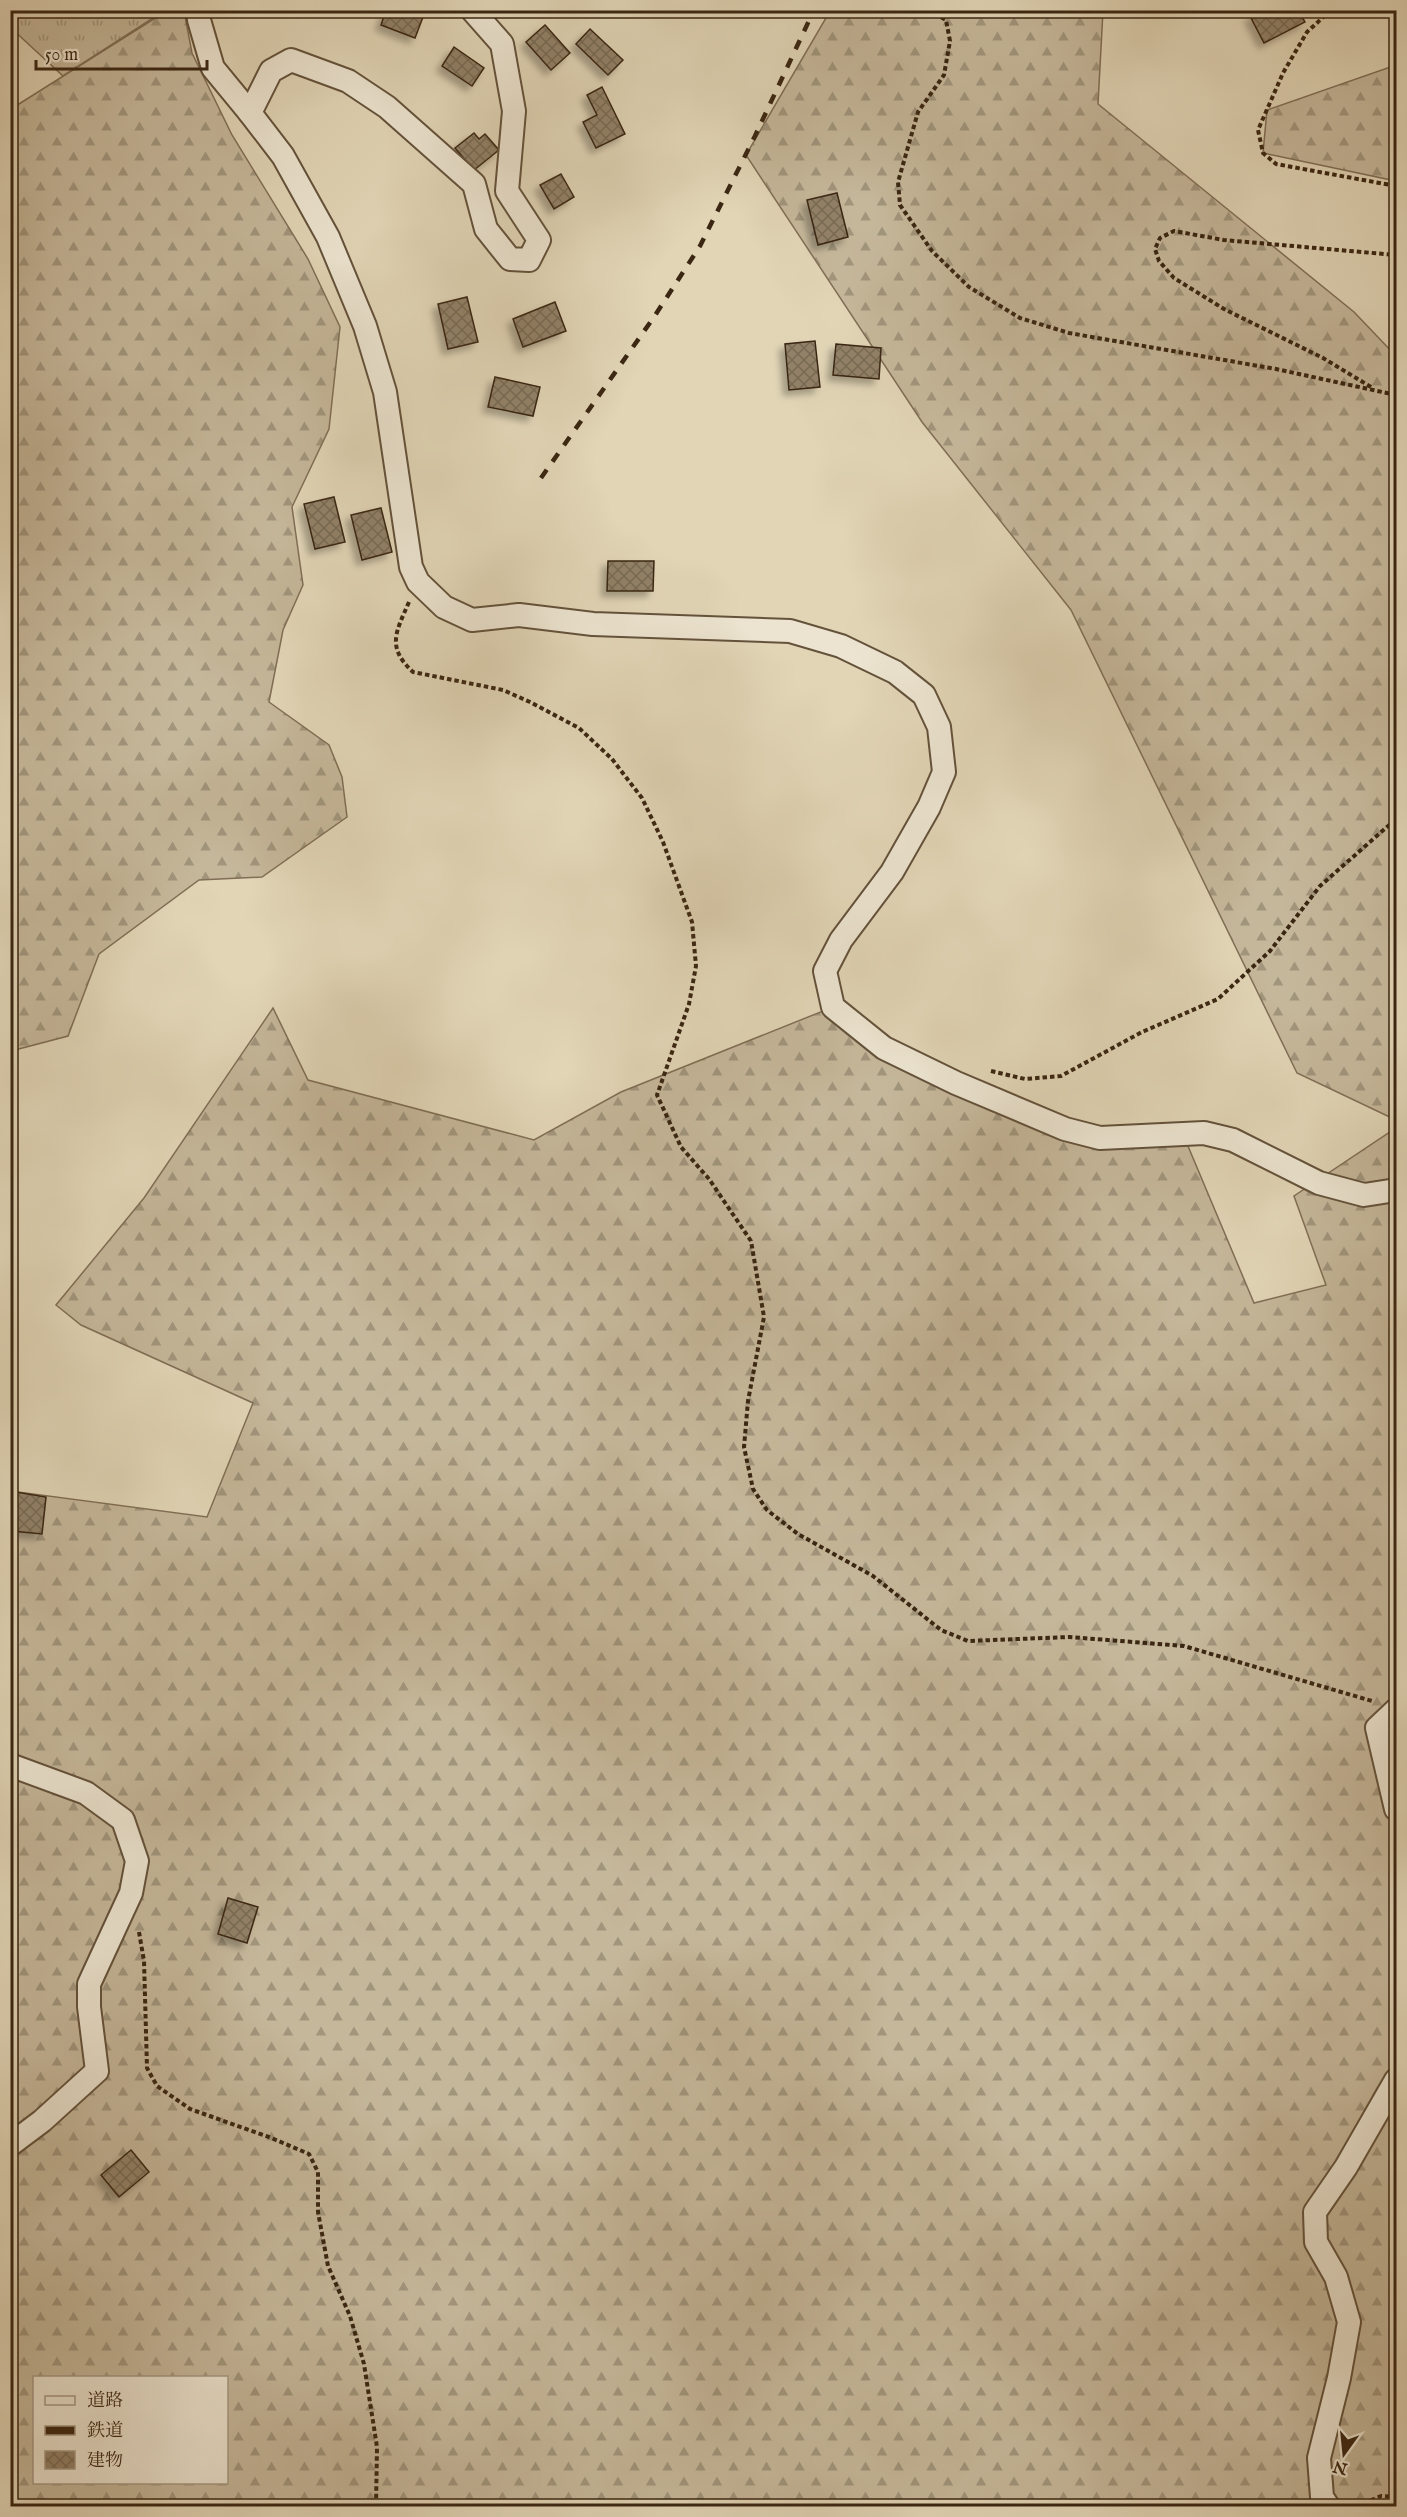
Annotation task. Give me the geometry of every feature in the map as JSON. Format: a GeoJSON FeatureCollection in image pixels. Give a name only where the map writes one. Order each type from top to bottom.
{"type":"FeatureCollection","features":[{"type":"Feature","properties":{"kind":"street"},"geometry":{"type":"LineString","coordinates":[[198,10],[213,68],[283,156],[328,237],[365,326],[385,392],[411,567],[418,582],[444,607],[472,620],[519,615],[593,624],[790,631],[841,646],[895,672],[924,695],[939,727],[944,772],[929,807],[892,872],[841,940],[825,970],[833,1007],[884,1048],[956,1083],[1065,1129],[1100,1138],[1204,1134],[1233,1140],[1319,1183],[1364,1195],[1396,1190]]}},
{"type":"Feature","properties":{"kind":"street"},"geometry":{"type":"LineString","coordinates":[[250,113],[271,71],[291,60],[348,81],[387,107],[474,184],[486,229],[510,260],[529,261],[539,240],[507,191],[514,111],[502,44],[472,10]]}},
{"type":"Feature","properties":{"kind":"street"},"geometry":{"type":"LineString","coordinates":[[1386,1706],[1377,1728],[1396,1809]]}},
{"type":"Feature","properties":{"kind":"street"},"geometry":{"type":"LineString","coordinates":[[10,1765],[86,1793],[123,1820],[137,1861],[131,1893],[89,1984],[89,2007],[98,2071],[42,2121],[10,2145]]}},
{"type":"Feature","properties":{"kind":"street"},"geometry":{"type":"LineString","coordinates":[[1328,2506],[1322,2496],[1319,2458],[1339,2378],[1349,2322],[1336,2277],[1316,2242],[1315,2212],[1346,2167],[1396,2080]]}},
{"type":"Feature","properties":{"kind":"path"},"geometry":{"type":"LineString","coordinates":[[928,10],[946,20],[950,41],[944,75],[918,112],[911,132],[898,182],[900,205],[932,251],[969,287],[1020,318],[1069,333],[1396,394]]}},
{"type":"Feature","properties":{"kind":"path"},"geometry":{"type":"LineString","coordinates":[[1331,10],[1307,33],[1283,73],[1258,130],[1263,153],[1276,164],[1396,186]]}},
{"type":"Feature","properties":{"kind":"path"},"geometry":{"type":"LineString","coordinates":[[1375,389],[1323,358],[1224,309],[1174,278],[1159,261],[1155,249],[1160,238],[1174,231],[1224,240],[1396,255]]}},
{"type":"Feature","properties":{"kind":"path"},"geometry":{"type":"LineString","coordinates":[[418,582],[397,630],[395,648],[402,662],[413,672],[503,690],[579,728],[612,759],[642,798],[663,842],[692,922],[696,966],[689,1004],[657,1095],[681,1147],[709,1179],[751,1241],[764,1317],[748,1401],[744,1447],[753,1489],[767,1510],[798,1534],[873,1576],[941,1630],[969,1641],[1069,1637],[1184,1646],[1386,1706]]}},
{"type":"Feature","properties":{"kind":"path"},"geometry":{"type":"LineString","coordinates":[[981,1069],[1025,1079],[1061,1076],[1142,1032],[1218,999],[1270,951],[1320,886],[1396,819]]}},
{"type":"Feature","properties":{"kind":"path"},"geometry":{"type":"LineString","coordinates":[[138,1930],[144,1961],[147,2068],[157,2086],[190,2109],[270,2137],[309,2154],[318,2172],[318,2212],[328,2266],[350,2316],[364,2364],[377,2447],[376,2506]]}},
{"type":"Feature","properties":{"kind":"path"},"geometry":{"type":"LineString","coordinates":[[1357,2506],[1381,2496],[1396,2497]]}},
{"type":"Feature","properties":{"kind":"green space"},"geometry":{"type":"Polygon","coordinates":[[[168,10],[184,11],[192,53],[232,135],[308,259],[340,327],[329,429],[292,507],[303,585],[283,630],[269,702],[329,745],[342,777],[347,817],[262,877],[199,880],[99,954],[68,1036],[11,1051],[11,109],[168,10]]]}},
{"type":"Feature","properties":{"kind":"green space"},"geometry":{"type":"Polygon","coordinates":[[[10,11],[164,11],[63,76],[11,28],[10,11]]]}},
{"type":"Feature","properties":{"kind":"green space"},"geometry":{"type":"Polygon","coordinates":[[[830,11],[1103,11],[1098,104],[1354,312],[1396,356],[1396,1120],[1297,1073],[1071,610],[922,422],[746,155],[830,11]]]}},
{"type":"Feature","properties":{"kind":"green space"},"geometry":{"type":"Polygon","coordinates":[[[1396,65],[1396,181],[1263,153],[1267,110],[1396,65]]]}},
{"type":"Feature","properties":{"kind":"green space"},"geometry":{"type":"Polygon","coordinates":[[[833,1007],[908,1065],[1100,1138],[1185,1139],[1254,1303],[1326,1285],[1294,1196],[1396,1128],[1396,2506],[11,2506],[11,1491],[207,1517],[253,1403],[81,1325],[56,1305],[144,1198],[273,1008],[308,1080],[534,1140],[621,1092],[833,1007]]]}},
{"type":"Feature","properties":{"kind":"building"},"geometry":{"type":"Polygon","coordinates":[[[386,10],[407,10],[423,17],[415,38],[381,25],[386,10]]]}},
{"type":"Feature","properties":{"kind":"building"},"geometry":{"type":"Polygon","coordinates":[[[1261,10],[1298,10],[1305,22],[1264,43],[1250,16],[1261,10]]]}},
{"type":"Feature","properties":{"kind":"building"},"geometry":{"type":"Polygon","coordinates":[[[545,25],[570,53],[551,70],[526,42],[545,25]]]}},
{"type":"Feature","properties":{"kind":"building"},"geometry":{"type":"Polygon","coordinates":[[[590,29],[623,60],[608,75],[576,44],[590,29]]]}},
{"type":"Feature","properties":{"kind":"building"},"geometry":{"type":"Polygon","coordinates":[[[454,47],[484,68],[472,86],[442,66],[454,47]]]}},
{"type":"Feature","properties":{"kind":"building"},"geometry":{"type":"Polygon","coordinates":[[[602,87],[625,134],[596,148],[583,122],[597,115],[587,95],[602,87]]]}},
{"type":"Feature","properties":{"kind":"building"},"geometry":{"type":"Polygon","coordinates":[[[474,133],[479,139],[485,134],[499,150],[474,170],[455,148],[474,133]]]}},
{"type":"Feature","properties":{"kind":"building"},"geometry":{"type":"Polygon","coordinates":[[[561,174],[574,197],[554,209],[540,185],[561,174]]]}},
{"type":"Feature","properties":{"kind":"building"},"geometry":{"type":"Polygon","coordinates":[[[837,193],[848,237],[818,245],[807,200],[837,193]]]}},
{"type":"Feature","properties":{"kind":"building"},"geometry":{"type":"Polygon","coordinates":[[[467,297],[478,342],[448,349],[438,304],[467,297]]]}},
{"type":"Feature","properties":{"kind":"building"},"geometry":{"type":"Polygon","coordinates":[[[555,302],[566,331],[523,347],[513,319],[555,302]]]}},
{"type":"Feature","properties":{"kind":"building"},"geometry":{"type":"Polygon","coordinates":[[[815,341],[820,387],[789,390],[785,344],[815,341]]]}},
{"type":"Feature","properties":{"kind":"building"},"geometry":{"type":"Polygon","coordinates":[[[836,344],[881,348],[879,379],[833,375],[836,344]]]}},
{"type":"Feature","properties":{"kind":"building"},"geometry":{"type":"Polygon","coordinates":[[[495,377],[540,387],[533,416],[488,407],[495,377]]]}},
{"type":"Feature","properties":{"kind":"building"},"geometry":{"type":"Polygon","coordinates":[[[334,497],[345,542],[315,549],[304,504],[334,497]]]}},
{"type":"Feature","properties":{"kind":"building"},"geometry":{"type":"Polygon","coordinates":[[[381,508],[392,552],[362,560],[351,515],[381,508]]]}},
{"type":"Feature","properties":{"kind":"building"},"geometry":{"type":"Polygon","coordinates":[[[608,561],[654,561],[653,591],[607,591],[608,561]]]}},
{"type":"Feature","properties":{"kind":"building"},"geometry":{"type":"Polygon","coordinates":[[[10,1491],[46,1497],[42,1534],[12,1531],[10,1491]]]}},
{"type":"Feature","properties":{"kind":"building"},"geometry":{"type":"Polygon","coordinates":[[[228,1898],[258,1907],[247,1943],[218,1934],[228,1898]]]}},
{"type":"Feature","properties":{"kind":"building"},"geometry":{"type":"Polygon","coordinates":[[[131,2150],[149,2172],[119,2197],[101,2175],[131,2150]]]}},
{"type":"Feature","properties":{"kind":"railway"},"geometry":{"type":"LineString","coordinates":[[541,478],[654,317],[700,246],[814,10]]}}]}
